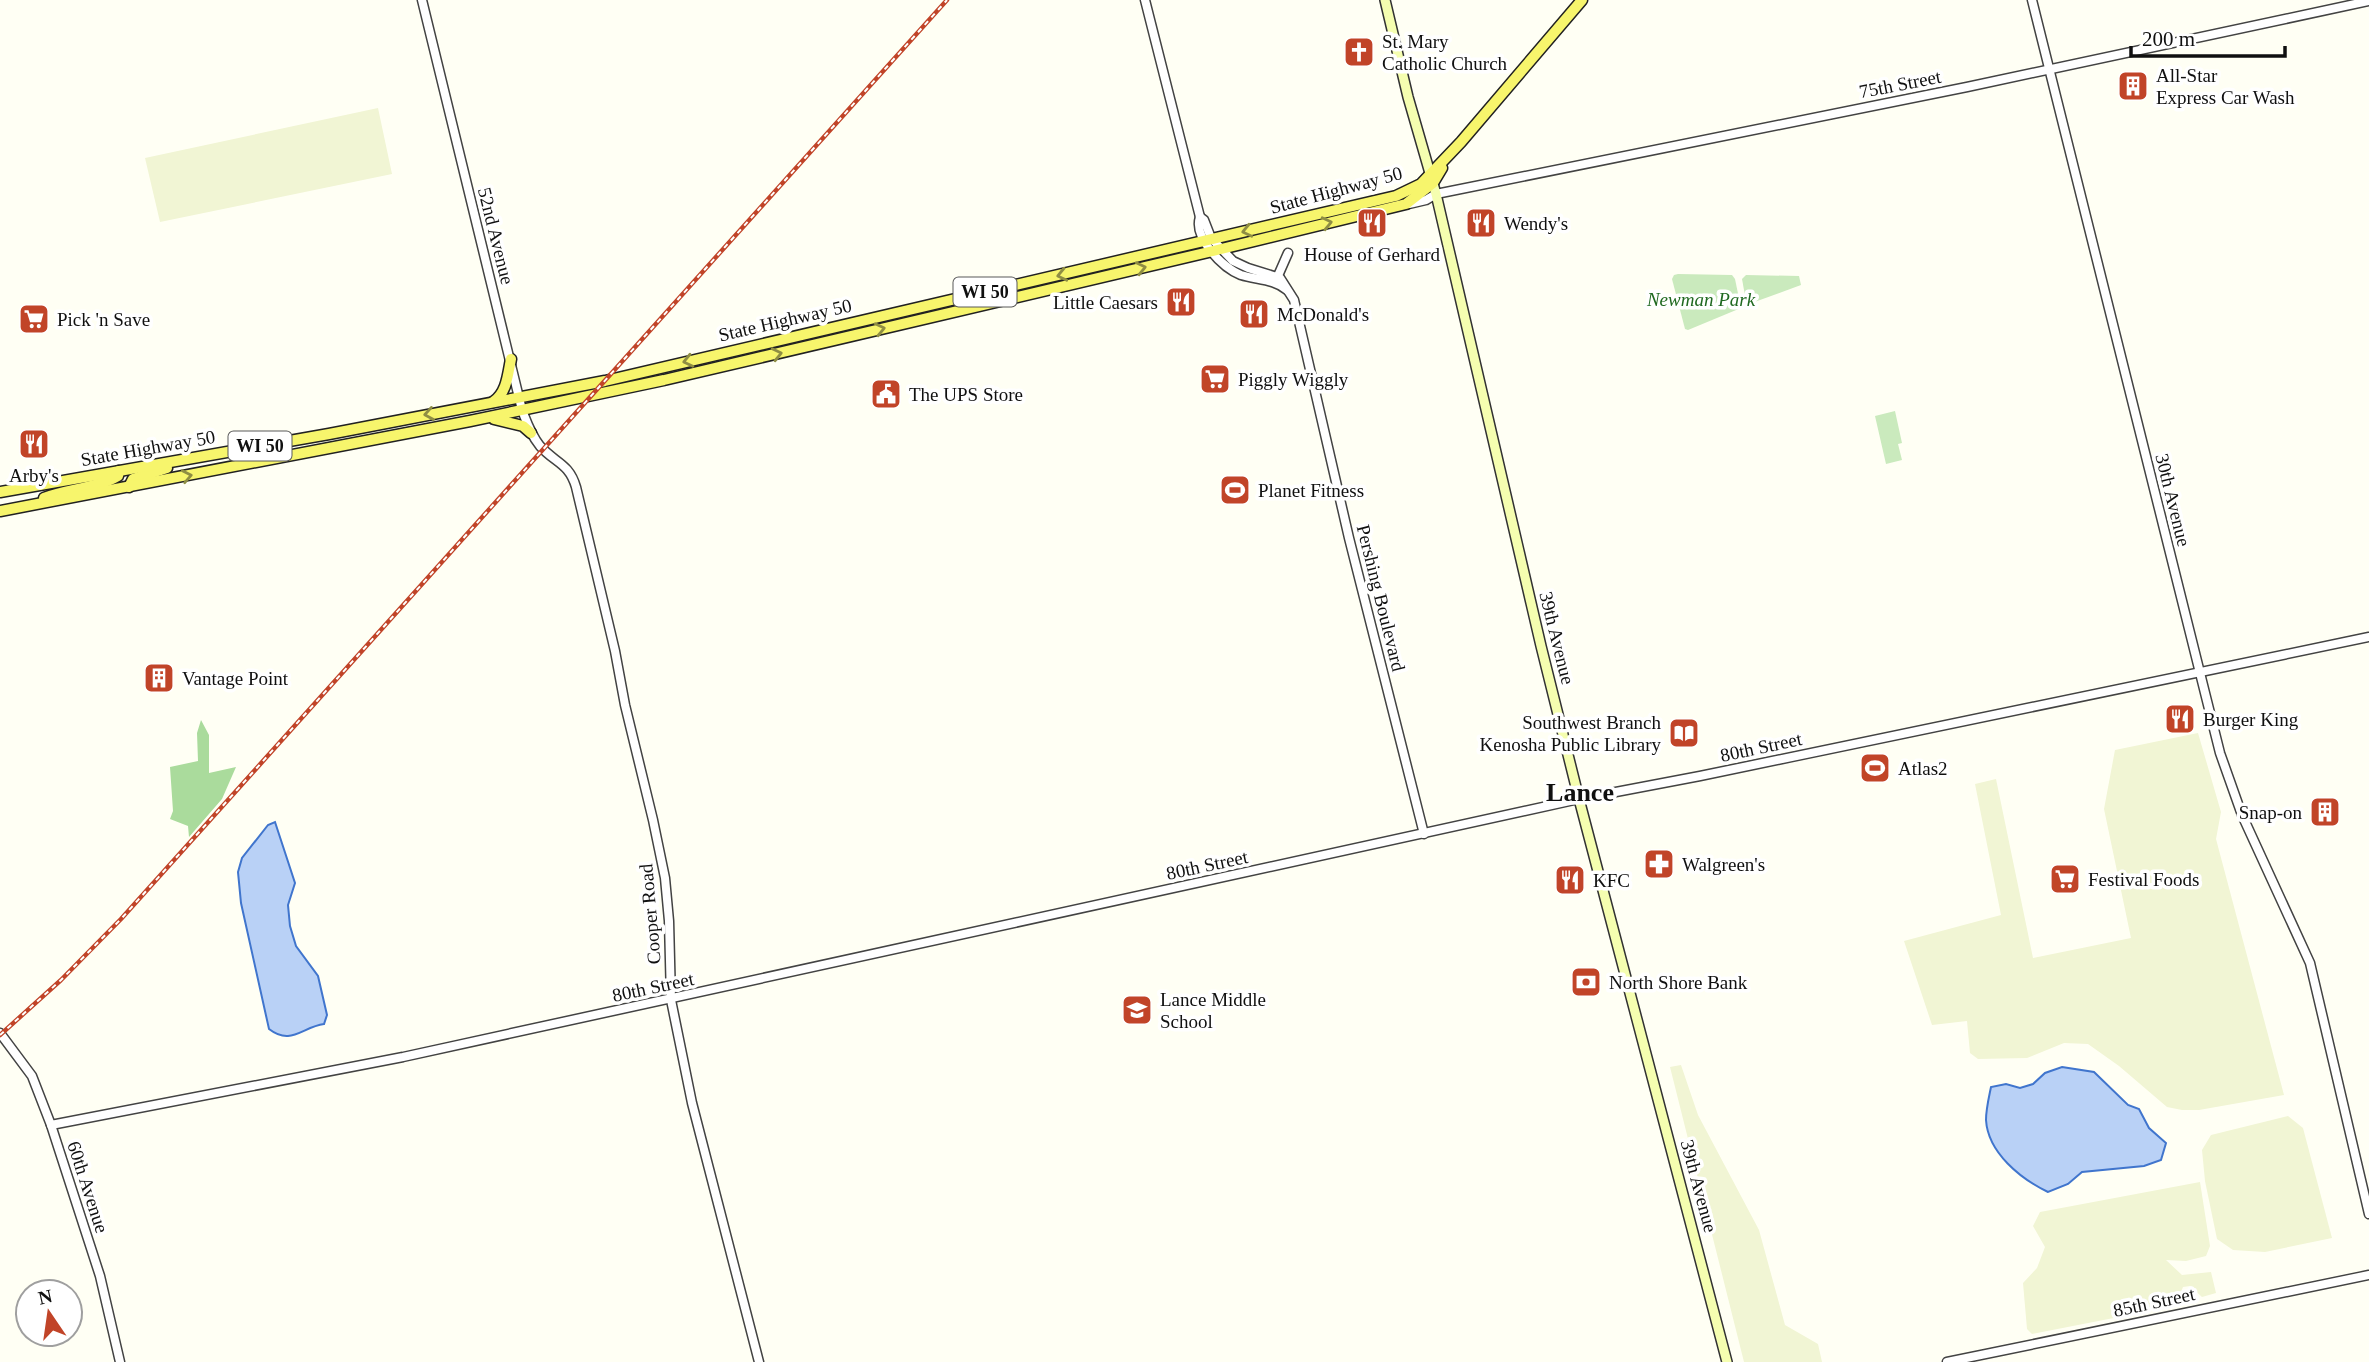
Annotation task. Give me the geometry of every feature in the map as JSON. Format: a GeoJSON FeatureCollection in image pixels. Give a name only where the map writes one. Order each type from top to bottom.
{"type":"FeatureCollection","features":[{"type":"Feature","properties":{"kind":"main road","name":"39th Avenue"},"geometry":{"type":"LineString","coordinates":[[1385,0],[1436,194],[1579,799],[1727,1362]]}},
{"type":"Feature","properties":{"kind":"main road","name":"State Highway 50"},"geometry":{"type":"LineString","coordinates":[[0,511],[487,418],[664,380],[1406,204],[1423,190],[1582,0]]}},
{"type":"Feature","properties":{"kind":"main road","name":"State Highway 50"},"geometry":{"type":"LineString","coordinates":[[0,492],[591,384],[1408,192],[1431,178]]}},
{"type":"Feature","properties":{"kind":"main road"},"geometry":{"type":"LineString","coordinates":[[490,403],[502,393],[511,359]]}},
{"type":"Feature","properties":{"kind":"main road"},"geometry":{"type":"LineString","coordinates":[[522,410],[530,403],[571,393],[591,384]]}},
{"type":"Feature","properties":{"kind":"main road"},"geometry":{"type":"LineString","coordinates":[[446,425],[480,413],[516,405],[520,398]]}},
{"type":"Feature","properties":{"kind":"main road"},"geometry":{"type":"LineString","coordinates":[[487,418],[511,422],[531,433]]}},
{"type":"Feature","properties":{"kind":"main road"},"geometry":{"type":"LineString","coordinates":[[335,446],[376,430],[382,423]]}},
{"type":"Feature","properties":{"kind":"main road"},"geometry":{"type":"LineString","coordinates":[[129,487],[134,480],[144,475],[215,454]]}},
{"type":"Feature","properties":{"kind":"main road"},"geometry":{"type":"LineString","coordinates":[[24,507],[62,491],[111,480],[118,476],[120,471]]}},
{"type":"Feature","properties":{"kind":"street","name":"52nd Avenue"},"geometry":{"type":"LineString","coordinates":[[422,0],[522,410],[531,433],[543,449],[565,464]]}},
{"type":"Feature","properties":{"kind":"street","name":"Pershing Boulevard"},"geometry":{"type":"LineString","coordinates":[[1145,0],[1200,217],[1204,220],[1207,241],[1237,273],[1276,280],[1287,290],[1295,303],[1349,538],[1424,834]]}},
{"type":"Feature","properties":{"kind":"street","name":"30th Avenue"},"geometry":{"type":"LineString","coordinates":[[2032,0],[2220,754],[2238,806],[2300,941],[2319,995],[2369,1214]]}},
{"type":"Feature","properties":{"kind":"street","name":"75th Street"},"geometry":{"type":"LineString","coordinates":[[1406,204],[1426,200],[1436,194],[2369,1]]}},
{"type":"Feature","properties":{"kind":"street","name":"75th Street"},"geometry":{"type":"LineString","coordinates":[[1408,192],[1423,190],[1436,194]]}},
{"type":"Feature","properties":{"kind":"street"},"geometry":{"type":"LineString","coordinates":[[1276,280],[1289,253]]}},
{"type":"Feature","properties":{"kind":"street","name":"Cooper Road"},"geometry":{"type":"LineString","coordinates":[[565,464],[576,487],[661,856],[669,921],[671,1000],[692,1103],[759,1362]]}},
{"type":"Feature","properties":{"kind":"street","name":"80th Street"},"geometry":{"type":"LineString","coordinates":[[51,1125],[309,1076],[671,1000],[1579,799],[2369,637]]}},
{"type":"Feature","properties":{"kind":"street","name":"60th Avenue"},"geometry":{"type":"LineString","coordinates":[[0,1033],[32,1076],[51,1125],[100,1276],[120,1362]]}},
{"type":"Feature","properties":{"kind":"street","name":"85th Street"},"geometry":{"type":"LineString","coordinates":[[1947,1362],[2369,1275]]}},
{"type":"Feature","properties":{"kind":"green space"},"geometry":{"type":"Polygon","coordinates":[[[378,108],[392,174],[160,222],[145,158],[378,108]]]}},
{"type":"Feature","properties":{"kind":"green space","name":"Newman Park"},"geometry":{"type":"Polygon","coordinates":[[[1678,274],[1732,275],[1741,308],[1685,329],[1672,279],[1678,274]]]}},
{"type":"Feature","properties":{"kind":"green space","name":"Newman Park"},"geometry":{"type":"Polygon","coordinates":[[[1746,275],[1799,276],[1801,285],[1749,304],[1742,279],[1746,275]]]}},
{"type":"Feature","properties":{"kind":"green space"},"geometry":{"type":"Polygon","coordinates":[[[1895,411],[1902,443],[1898,444],[1902,460],[1886,464],[1875,416],[1895,411]]]}},
{"type":"Feature","properties":{"kind":"green space"},"geometry":{"type":"Polygon","coordinates":[[[201,720],[209,735],[209,773],[236,767],[222,799],[189,837],[188,826],[170,819],[173,811],[170,767],[198,761],[197,733],[201,720]]]}},
{"type":"Feature","properties":{"kind":"green space"},"geometry":{"type":"Polygon","coordinates":[[[2198,733],[2221,812],[2216,839],[2284,1095],[2199,1110],[2182,1110],[2167,1107],[2119,1066],[2088,1044],[2064,1043],[2027,1058],[1978,1059],[1970,1053],[1967,1021],[1932,1025],[1904,941],[2001,915],[1975,784],[1996,779],[2033,958],[2131,938],[2104,809],[2115,750],[2198,733]]]}},
{"type":"Feature","properties":{"kind":"green space"},"geometry":{"type":"Polygon","coordinates":[[[1681,1065],[1698,1115],[1759,1230],[1785,1325],[1818,1344],[1822,1362],[1744,1362],[1670,1067],[1681,1065]]]}},
{"type":"Feature","properties":{"kind":"green space"},"geometry":{"type":"Polygon","coordinates":[[[2288,1116],[2303,1128],[2332,1238],[2265,1252],[2233,1250],[2217,1239],[2205,1181],[2202,1150],[2211,1135],[2288,1116]]]}},
{"type":"Feature","properties":{"kind":"green space"},"geometry":{"type":"Polygon","coordinates":[[[2200,1182],[2210,1246],[2206,1256],[2186,1261],[2166,1260],[2182,1275],[2211,1272],[2216,1293],[2202,1297],[2190,1286],[2183,1287],[2175,1306],[2032,1334],[2027,1329],[2023,1283],[2037,1268],[2045,1247],[2033,1226],[2040,1212],[2200,1182]]]}},
{"type":"Feature","properties":{"kind":"water"},"geometry":{"type":"Polygon","coordinates":[[[275,822],[295,883],[288,905],[290,926],[296,946],[318,976],[327,1015],[324,1024],[290,1036],[277,1034],[269,1029],[241,903],[238,872],[242,858],[268,825],[275,822]]]}},
{"type":"Feature","properties":{"kind":"water"},"geometry":{"type":"Polygon","coordinates":[[[2062,1067],[2094,1072],[2128,1105],[2139,1109],[2149,1128],[2166,1143],[2161,1160],[2144,1166],[2082,1172],[2068,1184],[2048,1192],[2017,1172],[1999,1154],[1988,1132],[1986,1116],[1991,1087],[2006,1084],[2020,1088],[2033,1084],[2045,1073],[2062,1067]]]}},
{"type":"Feature","properties":{"kind":"railway"},"geometry":{"type":"LineString","coordinates":[[0,1035],[61,980],[121,919],[947,0]]}},
{"type":"Feature","properties":{"kind":"place","name":"St. Mary Catholic Church"},"geometry":{"type":"Point","coordinates":[1359,52]}},
{"type":"Feature","properties":{"kind":"place","name":"All-Star Express Car Wash"},"geometry":{"type":"Point","coordinates":[2133,86]}},
{"type":"Feature","properties":{"kind":"place","name":"House of Gerhard"},"geometry":{"type":"Point","coordinates":[1372,223]}},
{"type":"Feature","properties":{"kind":"place","name":"Wendy's"},"geometry":{"type":"Point","coordinates":[1481,223]}},
{"type":"Feature","properties":{"kind":"place","name":"Little Caesars"},"geometry":{"type":"Point","coordinates":[1181,302]}},
{"type":"Feature","properties":{"kind":"place","name":"McDonald's"},"geometry":{"type":"Point","coordinates":[1254,314]}},
{"type":"Feature","properties":{"kind":"place","name":"Pick 'n Save"},"geometry":{"type":"Point","coordinates":[34,319]}},
{"type":"Feature","properties":{"kind":"place","name":"Piggly Wiggly"},"geometry":{"type":"Point","coordinates":[1215,379]}},
{"type":"Feature","properties":{"kind":"place","name":"The UPS Store"},"geometry":{"type":"Point","coordinates":[886,394]}},
{"type":"Feature","properties":{"kind":"place","name":"Arby's"},"geometry":{"type":"Point","coordinates":[34,444]}},
{"type":"Feature","properties":{"kind":"place","name":"Planet Fitness"},"geometry":{"type":"Point","coordinates":[1235,490]}},
{"type":"Feature","properties":{"kind":"place","name":"Vantage Point"},"geometry":{"type":"Point","coordinates":[159,678]}},
{"type":"Feature","properties":{"kind":"place","name":"Burger King"},"geometry":{"type":"Point","coordinates":[2180,719]}},
{"type":"Feature","properties":{"kind":"place","name":"Southwest Branch Kenosha Public Library"},"geometry":{"type":"Point","coordinates":[1684,733]}},
{"type":"Feature","properties":{"kind":"place","name":"Atlas2"},"geometry":{"type":"Point","coordinates":[1875,768]}},
{"type":"Feature","properties":{"kind":"place","name":"Snap-on"},"geometry":{"type":"Point","coordinates":[2325,812]}},
{"type":"Feature","properties":{"kind":"place","name":"Walgreen's"},"geometry":{"type":"Point","coordinates":[1659,864]}},
{"type":"Feature","properties":{"kind":"place","name":"Festival Foods"},"geometry":{"type":"Point","coordinates":[2065,879]}},
{"type":"Feature","properties":{"kind":"place","name":"KFC"},"geometry":{"type":"Point","coordinates":[1570,880]}},
{"type":"Feature","properties":{"kind":"place","name":"North Shore Bank"},"geometry":{"type":"Point","coordinates":[1586,982]}},
{"type":"Feature","properties":{"kind":"place","name":"Lance Middle School"},"geometry":{"type":"Point","coordinates":[1137,1010]}},
{"type":"Feature","properties":{"kind":"district","name":"Lance"},"geometry":{"type":"Point","coordinates":[1580,792]}}]}
